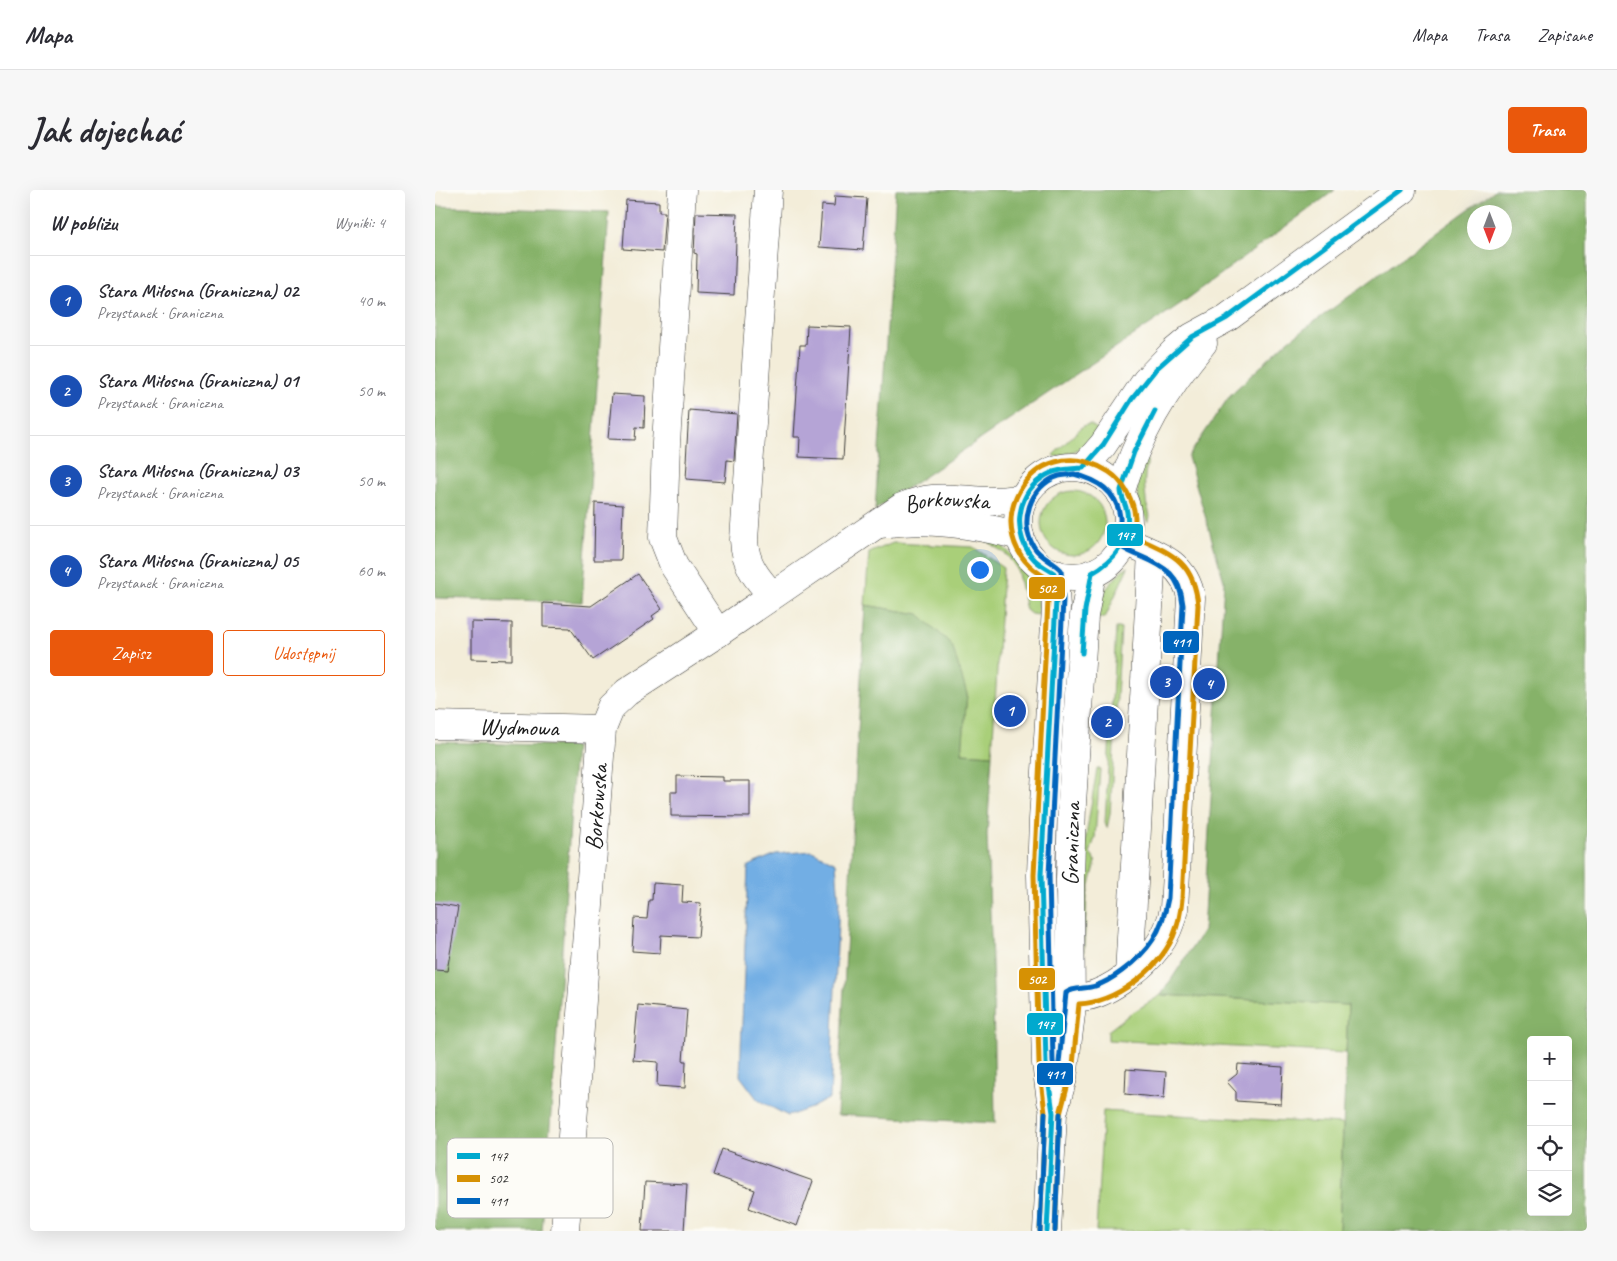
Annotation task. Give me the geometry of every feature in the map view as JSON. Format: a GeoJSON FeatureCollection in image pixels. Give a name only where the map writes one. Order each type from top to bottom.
{"type":"FeatureCollection","features":[{"type":"Feature","properties":{"kind":"street"},"geometry":{"type":"LineString","coordinates":[[682,190],[666,443],[663,538],[674,566],[718,633]]}},
{"type":"Feature","properties":{"kind":"street"},"geometry":{"type":"LineString","coordinates":[[768,190],[744,540],[747,560],[756,578],[772,595]]}},
{"type":"Feature","properties":{"kind":"street"},"geometry":{"type":"LineString","coordinates":[[1083,468],[1103,444],[1136,393],[1156,369],[1186,342],[1227,318],[1403,190]]}},
{"type":"Feature","properties":{"kind":"street"},"geometry":{"type":"LineString","coordinates":[[1120,494],[1138,444],[1155,410],[1193,355],[1227,318]]}},
{"type":"Feature","properties":{"kind":"street"},"geometry":{"type":"LineString","coordinates":[[1065,468],[1083,468],[1101,474],[1115,486],[1120,494],[1125,502],[1128,521],[1125,541],[1115,557],[1100,569],[1073,577],[1054,573],[1039,564],[1023,544],[1020,536],[1019,517],[1023,499],[1034,484],[1048,473],[1065,468]]}},
{"type":"Feature","properties":{"kind":"street","name":"Borkowska"},"geometry":{"type":"LineString","coordinates":[[572,1138],[602,729],[611,707],[618,699],[902,507],[930,498],[986,501],[1023,499]]}},
{"type":"Feature","properties":{"kind":"street","name":"Borkowska"},"geometry":{"type":"LineString","coordinates":[[878,525],[909,521],[938,523],[984,527],[1020,536]]}},
{"type":"Feature","properties":{"kind":"street"},"geometry":{"type":"LineString","coordinates":[[1044,988],[1072,997],[1096,995],[1109,989],[1145,963],[1159,947],[1169,929],[1174,909],[1191,605],[1188,584],[1180,571],[1169,561],[1125,541]]}},
{"type":"Feature","properties":{"kind":"street"},"geometry":{"type":"LineString","coordinates":[[1129,975],[1152,553]]}},
{"type":"Feature","properties":{"kind":"street","name":"Graniczna"},"geometry":{"type":"LineString","coordinates":[[1053,1113],[1046,1063],[1041,857],[1056,614],[1054,573]]}},
{"type":"Feature","properties":{"kind":"street","name":"Graniczna"},"geometry":{"type":"LineString","coordinates":[[1047,1231],[1053,1113],[1065,1064],[1072,997],[1070,880],[1072,803],[1085,610],[1091,573]]}},
{"type":"Feature","properties":{"kind":"street","name":"Wydmowa"},"geometry":{"type":"LineString","coordinates":[[435,725],[602,729]]}},
{"type":"Feature","properties":{"kind":"street","name":"Borkowska"},"geometry":{"type":"LineString","coordinates":[[565,1231],[566,1218]]}},
{"type":"Feature","properties":{"kind":"green space"},"geometry":{"type":"Polygon","coordinates":[[[896,190],[1335,190],[1186,300],[875,510],[896,190]]]}},
{"type":"Feature","properties":{"kind":"green space"},"geometry":{"type":"Polygon","coordinates":[[[1495,190],[1587,190],[1587,1231],[1339,1231],[1348,1005],[1161,995],[1203,931],[1224,581],[1188,457],[1231,394],[1288,341],[1467,210],[1467,250],[1512,250],[1512,205],[1474,205],[1495,190]]]}},
{"type":"Feature","properties":{"kind":"green space"},"geometry":{"type":"Polygon","coordinates":[[[435,206],[609,212],[582,602],[435,598],[435,206]]]}},
{"type":"Feature","properties":{"kind":"green space"},"geometry":{"type":"Polygon","coordinates":[[[1090,424],[1100,431],[1089,441],[1069,453],[1055,457],[1053,455],[1083,426],[1090,424]]]}},
{"type":"Feature","properties":{"kind":"green space"},"geometry":{"type":"Polygon","coordinates":[[[1143,459],[1147,460],[1145,485],[1146,503],[1150,514],[1148,522],[1140,505],[1137,491],[1138,477],[1143,459]]]}},
{"type":"Feature","properties":{"kind":"green space"},"geometry":{"type":"Polygon","coordinates":[[[1073,491],[1085,493],[1096,500],[1103,511],[1105,523],[1103,535],[1096,546],[1085,553],[1073,555],[1061,553],[1050,546],[1043,535],[1041,523],[1043,511],[1050,500],[1061,493],[1073,491]]]}},
{"type":"Feature","properties":{"kind":"green space"},"geometry":{"type":"Polygon","coordinates":[[[985,540],[1001,545],[1028,575],[1037,594],[1039,615],[1031,614],[1026,610],[1017,569],[1007,555],[985,540]]]}},
{"type":"Feature","properties":{"kind":"green space"},"geometry":{"type":"Polygon","coordinates":[[[893,543],[973,547],[1003,568],[992,755],[962,753],[967,694],[919,614],[865,605],[869,553],[893,543]]]}},
{"type":"Feature","properties":{"kind":"green space"},"geometry":{"type":"Polygon","coordinates":[[[1128,567],[1105,618],[1095,618],[1102,594],[1122,570],[1128,567]]]}},
{"type":"Feature","properties":{"kind":"green space"},"geometry":{"type":"Polygon","coordinates":[[[865,605],[919,614],[952,645],[967,694],[962,753],[992,755],[987,835],[993,987],[995,1123],[837,1115],[865,605]]]}},
{"type":"Feature","properties":{"kind":"green space"},"geometry":{"type":"Polygon","coordinates":[[[1116,628],[1121,628],[1110,814],[1107,828],[1105,823],[1116,628]]]}},
{"type":"Feature","properties":{"kind":"green space"},"geometry":{"type":"Polygon","coordinates":[[[435,742],[575,746],[549,1138],[447,1138],[447,1218],[543,1218],[542,1231],[435,1231],[435,742]]]}},
{"type":"Feature","properties":{"kind":"green space"},"geometry":{"type":"Polygon","coordinates":[[[1097,769],[1100,769],[1095,838],[1090,853],[1096,862],[1087,896],[1083,963],[1083,854],[1097,769]]]}},
{"type":"Feature","properties":{"kind":"green space"},"geometry":{"type":"Polygon","coordinates":[[[1161,995],[1348,1005],[1346,1053],[1108,1040],[1108,1031],[1130,1014],[1161,995]]]}},
{"type":"Feature","properties":{"kind":"green space"},"geometry":{"type":"Polygon","coordinates":[[[1103,1111],[1343,1124],[1339,1231],[1096,1231],[1103,1111]]]}},
{"type":"Feature","properties":{"kind":"water"},"geometry":{"type":"Polygon","coordinates":[[[812,851],[836,863],[839,902],[830,1098],[811,1108],[788,1116],[758,1100],[740,1076],[748,866],[776,854],[812,851]]]}},
{"type":"Feature","properties":{"kind":"building"},"geometry":{"type":"Polygon","coordinates":[[[835,196],[867,198],[863,250],[819,247],[822,205],[834,206],[835,196]]]}},
{"type":"Feature","properties":{"kind":"building"},"geometry":{"type":"Polygon","coordinates":[[[626,200],[659,202],[659,212],[665,212],[662,252],[623,249],[626,200]]]}},
{"type":"Feature","properties":{"kind":"building"},"geometry":{"type":"Polygon","coordinates":[[[696,213],[737,214],[734,295],[696,293],[697,254],[694,253],[696,213]]]}},
{"type":"Feature","properties":{"kind":"building"},"geometry":{"type":"Polygon","coordinates":[[[807,325],[851,327],[843,459],[799,457],[800,437],[794,437],[800,345],[806,345],[807,325]]]}},
{"type":"Feature","properties":{"kind":"building"},"geometry":{"type":"Polygon","coordinates":[[[612,394],[645,396],[644,428],[636,427],[635,440],[608,439],[612,394]]]}},
{"type":"Feature","properties":{"kind":"building"},"geometry":{"type":"Polygon","coordinates":[[[689,410],[737,414],[734,461],[727,460],[725,482],[686,479],[689,410]]]}},
{"type":"Feature","properties":{"kind":"building"},"geometry":{"type":"Polygon","coordinates":[[[595,503],[623,505],[621,560],[594,560],[595,503]]]}},
{"type":"Feature","properties":{"kind":"building"},"geometry":{"type":"Polygon","coordinates":[[[638,574],[662,609],[652,616],[654,619],[593,660],[570,628],[543,627],[543,603],[591,606],[638,574]]]}},
{"type":"Feature","properties":{"kind":"building"},"geometry":{"type":"Polygon","coordinates":[[[471,622],[512,623],[512,660],[471,659],[471,622]]]}},
{"type":"Feature","properties":{"kind":"building"},"geometry":{"type":"Polygon","coordinates":[[[677,776],[723,777],[723,781],[750,781],[750,817],[671,816],[671,792],[677,792],[677,776]]]}},
{"type":"Feature","properties":{"kind":"building"},"geometry":{"type":"Polygon","coordinates":[[[653,883],[683,885],[682,902],[701,903],[698,937],[661,935],[660,953],[632,951],[634,918],[647,919],[649,900],[652,900],[653,883]]]}},
{"type":"Feature","properties":{"kind":"building"},"geometry":{"type":"Polygon","coordinates":[[[435,903],[458,907],[447,971],[435,970],[435,903]]]}},
{"type":"Feature","properties":{"kind":"building"},"geometry":{"type":"Polygon","coordinates":[[[638,1005],[687,1010],[683,1061],[686,1061],[685,1088],[657,1086],[658,1062],[633,1060],[638,1005]]]}},
{"type":"Feature","properties":{"kind":"building"},"geometry":{"type":"Polygon","coordinates":[[[1238,1064],[1283,1067],[1281,1104],[1236,1101],[1236,1092],[1227,1082],[1237,1074],[1238,1064]]]}},
{"type":"Feature","properties":{"kind":"building"},"geometry":{"type":"Polygon","coordinates":[[[1126,1069],[1166,1072],[1164,1098],[1125,1094],[1126,1069]]]}},
{"type":"Feature","properties":{"kind":"building"},"geometry":{"type":"Polygon","coordinates":[[[722,1149],[813,1181],[797,1226],[749,1208],[755,1190],[713,1175],[722,1149]]]}},
{"type":"Feature","properties":{"kind":"building"},"geometry":{"type":"Polygon","coordinates":[[[645,1182],[687,1184],[684,1231],[642,1231],[645,1182]]]}},
{"type":"Feature","properties":{"kind":"transit line","name":"147"},"geometry":{"type":"LineString","coordinates":[[1047,1231],[1053,1113],[1046,1063],[1041,875],[1056,601],[1054,573],[1035,560],[1023,540],[1020,529],[1022,506],[1026,495],[1042,478],[1062,470],[1083,468],[1103,445],[1132,399],[1156,369],[1192,337],[1227,318],[1402,190]]}},
{"type":"Feature","properties":{"kind":"transit line","name":"147"},"geometry":{"type":"LineString","coordinates":[[1082,653],[1085,610],[1092,573],[1108,562],[1124,540],[1128,522],[1121,490],[1134,452],[1155,411]]}},
{"type":"Feature","properties":{"kind":"transit line","name":"502"},"geometry":{"type":"LineString","coordinates":[[1040,1231],[1045,1113],[1039,1063],[1034,875],[1048,601],[1047,578],[1024,559],[1013,537],[1012,513],[1019,491],[1035,473],[1055,462],[1081,461],[1109,472],[1119,481],[1127,492],[1134,511],[1133,536],[1169,553],[1178,560],[1191,578],[1196,590],[1198,605],[1182,899],[1179,918],[1173,937],[1166,950],[1146,973],[1121,991],[1093,1002],[1079,1004],[1073,1065],[1060,1114],[1055,1231]]}},
{"type":"Feature","properties":{"kind":"transit line","name":"411"},"geometry":{"type":"LineString","coordinates":[[1074,474],[1098,483],[1115,500],[1120,517],[1119,545],[1157,564],[1170,573],[1179,586],[1183,605],[1168,898],[1165,910],[1153,940],[1131,964],[1102,983],[1066,993],[1059,1063],[1055,1075],[1053,1062],[1049,875],[1063,600],[1061,570],[1034,547],[1029,537],[1027,516],[1034,496],[1041,488],[1059,476],[1074,474]]}},
{"type":"Feature","properties":{"kind":"transit line","name":"411"},"geometry":{"type":"LineString","coordinates":[[1040,1231],[1045,1113]]}},
{"type":"Feature","properties":{"kind":"transit line","name":"411"},"geometry":{"type":"LineString","coordinates":[[1055,1231],[1060,1114]]}},
{"type":"Feature","properties":{"kind":"place","name":"Stara Miłosna (Graniczna) 03"},"geometry":{"type":"Point","coordinates":[1166,682]}},
{"type":"Feature","properties":{"kind":"place","name":"Stara Miłosna (Graniczna) 05"},"geometry":{"type":"Point","coordinates":[1209,684]}},
{"type":"Feature","properties":{"kind":"place","name":"Stara Miłosna (Graniczna) 02"},"geometry":{"type":"Point","coordinates":[1010,711]}},
{"type":"Feature","properties":{"kind":"place","name":"Stara Miłosna (Graniczna) 01"},"geometry":{"type":"Point","coordinates":[1107,722]}}]}
